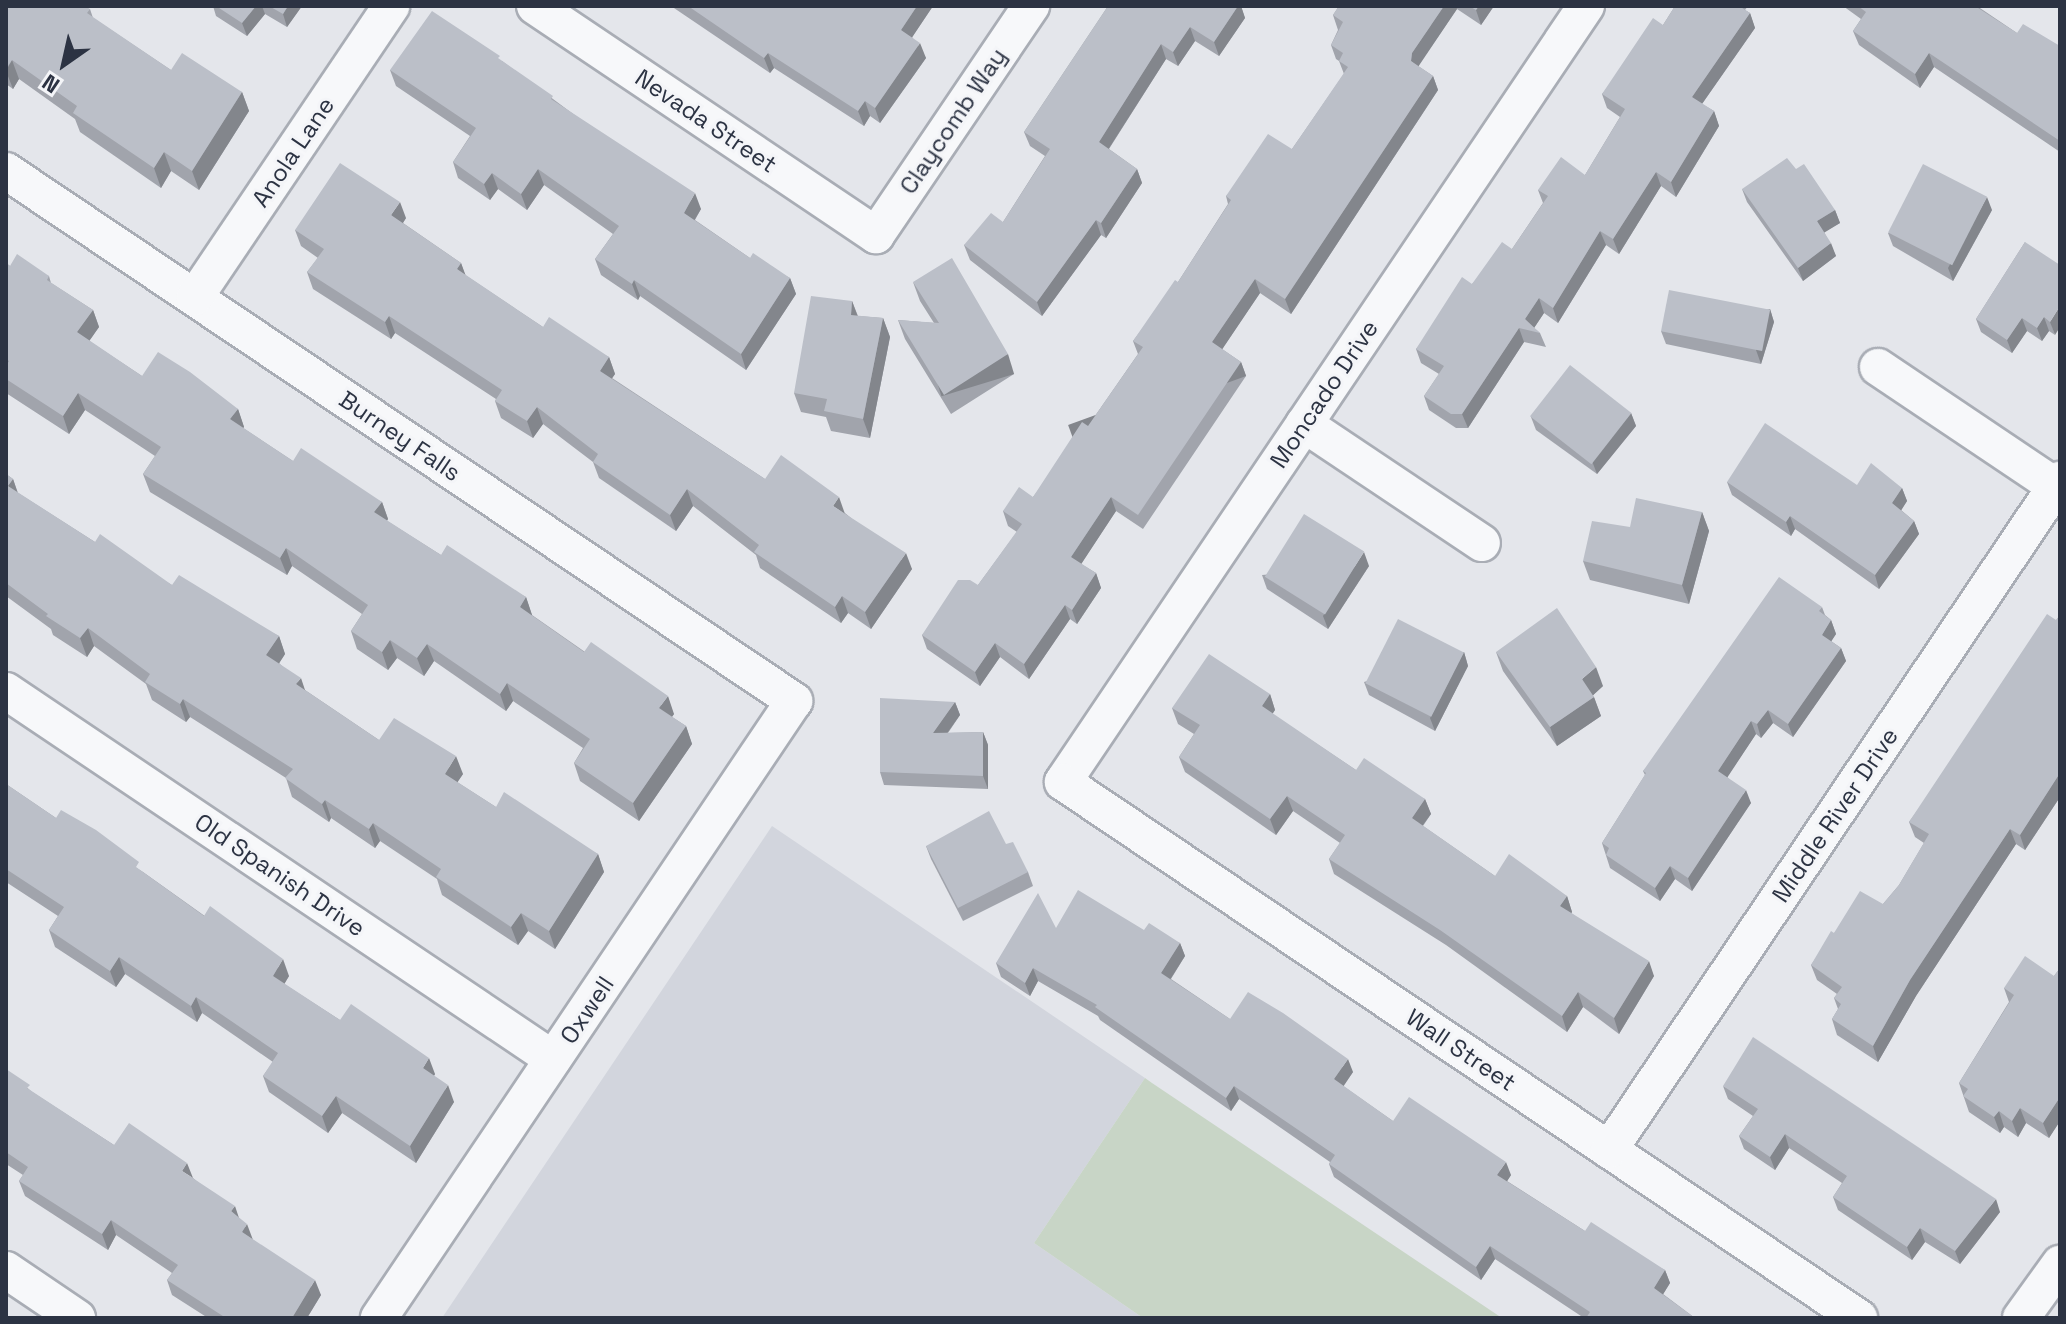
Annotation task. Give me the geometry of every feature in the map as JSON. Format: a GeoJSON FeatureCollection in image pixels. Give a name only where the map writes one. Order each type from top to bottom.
{"type":"FeatureCollection","features":[{"type":"Feature","properties":{"kind":"street","name":"Anola Lane"},"geometry":{"type":"LineString","coordinates":[[195,297],[391,6]]}},
{"type":"Feature","properties":{"kind":"street","name":"Nevada Street"},"geometry":{"type":"LineString","coordinates":[[535,6],[876,235]]}},
{"type":"Feature","properties":{"kind":"street","name":"Claycomb Way"},"geometry":{"type":"LineString","coordinates":[[876,235],[1031,6]]}},
{"type":"Feature","properties":{"kind":"street","name":"Moncado Drive"},"geometry":{"type":"LineString","coordinates":[[1063,782],[1586,6]]}},
{"type":"Feature","properties":{"kind":"street","name":"Burney Falls"},"geometry":{"type":"LineString","coordinates":[[6,171],[794,701]]}},
{"type":"Feature","properties":{"kind":"street"},"geometry":{"type":"LineString","coordinates":[[1878,367],[2058,483]]}},
{"type":"Feature","properties":{"kind":"street"},"geometry":{"type":"LineString","coordinates":[[1304,424],[1482,543]]}},
{"type":"Feature","properties":{"kind":"street","name":"Middle River Drive"},"geometry":{"type":"LineString","coordinates":[[1609,1150],[2058,483]]}},
{"type":"Feature","properties":{"kind":"street","name":"Old Spanish Drive"},"geometry":{"type":"LineString","coordinates":[[6,691],[553,1059]]}},
{"type":"Feature","properties":{"kind":"street","name":"Oxwell"},"geometry":{"type":"LineString","coordinates":[[379,1318],[794,701]]}},
{"type":"Feature","properties":{"kind":"street","name":"Wall Street"},"geometry":{"type":"LineString","coordinates":[[1063,782],[1859,1318]]}},
{"type":"Feature","properties":{"kind":"street"},"geometry":{"type":"LineString","coordinates":[[2021,1318],[2060,1264]]}},
{"type":"Feature","properties":{"kind":"street"},"geometry":{"type":"LineString","coordinates":[[6,1270],[77,1318]]}},
{"type":"Feature","properties":{"kind":"shaded area"},"geometry":{"type":"Polygon","coordinates":[[[772,826],[1145,1078],[1034,1243],[1143,1318],[442,1318],[772,826]]]}},
{"type":"Feature","properties":{"kind":"green space"},"geometry":{"type":"Polygon","coordinates":[[[1145,1078],[1502,1318],[1143,1318],[1034,1243],[1145,1078]]]}},
{"type":"Feature","properties":{"kind":"building"},"geometry":{"type":"Polygon","coordinates":[[[6,6],[85,6],[90,9],[87,13],[171,70],[182,53],[242,92],[192,171],[164,152],[154,168],[73,113],[77,106],[12,60],[6,69],[6,6]]]}},
{"type":"Feature","properties":{"kind":"building"},"geometry":{"type":"Polygon","coordinates":[[[216,6],[256,6],[242,23],[216,6]]]}},
{"type":"Feature","properties":{"kind":"building"},"geometry":{"type":"Polygon","coordinates":[[[269,6],[288,6],[283,14],[269,6]]]}},
{"type":"Feature","properties":{"kind":"building"},"geometry":{"type":"Polygon","coordinates":[[[688,6],[917,6],[901,30],[920,43],[875,108],[865,101],[858,111],[768,53],[764,58],[688,6]]]}},
{"type":"Feature","properties":{"kind":"building"},"geometry":{"type":"Polygon","coordinates":[[[1108,6],[1238,6],[1214,42],[1190,27],[1173,52],[1161,44],[1099,142],[1137,169],[1101,223],[1096,220],[1037,302],[964,245],[991,213],[1003,222],[1050,149],[1024,132],[1108,6]]]}},
{"type":"Feature","properties":{"kind":"building"},"geometry":{"type":"Polygon","coordinates":[[[1339,6],[1444,6],[1412,53],[1411,61],[1433,76],[1285,299],[1255,279],[1212,342],[1241,362],[1138,515],[1111,497],[1071,557],[1096,573],[1072,610],[1065,605],[1024,664],[995,643],[975,672],[922,635],[958,580],[970,580],[978,585],[1022,524],[1003,511],[1019,487],[1033,497],[1082,422],[1088,426],[1143,347],[1133,341],[1175,280],[1178,282],[1231,200],[1226,196],[1268,134],[1292,149],[1348,67],[1339,61],[1343,53],[1331,45],[1343,22],[1333,15],[1339,6]]]}},
{"type":"Feature","properties":{"kind":"building"},"geometry":{"type":"Polygon","coordinates":[[[1675,6],[1739,6],[1750,13],[1692,97],[1714,111],[1671,182],[1656,172],[1613,239],[1600,231],[1553,308],[1539,298],[1525,319],[1540,333],[1519,328],[1462,414],[1451,414],[1424,396],[1444,366],[1416,349],[1462,277],[1472,284],[1502,242],[1512,249],[1548,196],[1538,190],[1561,157],[1585,175],[1625,109],[1602,94],[1653,18],[1663,25],[1675,6]]]}},
{"type":"Feature","properties":{"kind":"building"},"geometry":{"type":"Polygon","coordinates":[[[1858,6],[1975,6],[2017,33],[2023,24],[2060,46],[2060,141],[1929,53],[1915,74],[1853,31],[1866,12],[1858,6]]]}},
{"type":"Feature","properties":{"kind":"building"},"geometry":{"type":"Polygon","coordinates":[[[432,11],[500,56],[498,58],[553,96],[551,99],[695,193],[684,213],[750,258],[753,253],[790,278],[741,354],[634,280],[632,284],[595,259],[619,226],[538,169],[521,194],[492,173],[484,184],[453,162],[476,128],[390,70],[432,11]]]}},
{"type":"Feature","properties":{"kind":"building"},"geometry":{"type":"Polygon","coordinates":[[[1787,158],[1796,169],[1804,164],[1835,210],[1817,221],[1831,243],[1798,268],[1742,189],[1787,158]]]}},
{"type":"Feature","properties":{"kind":"building"},"geometry":{"type":"Polygon","coordinates":[[[340,163],[400,202],[391,215],[461,263],[457,269],[543,327],[549,317],[609,357],[600,371],[765,479],[781,455],[839,497],[833,506],[906,553],[865,612],[842,596],[835,607],[754,552],[759,545],[687,489],[670,515],[593,462],[598,454],[537,407],[527,421],[495,401],[502,390],[389,316],[385,322],[307,272],[324,249],[295,230],[340,163]]]}},
{"type":"Feature","properties":{"kind":"building"},"geometry":{"type":"Polygon","coordinates":[[[1923,164],[1987,197],[1952,265],[1888,233],[1923,164]]]}},
{"type":"Feature","properties":{"kind":"building"},"geometry":{"type":"Polygon","coordinates":[[[2025,242],[2060,265],[2060,306],[2050,322],[2044,317],[2037,328],[2022,318],[2007,340],[1976,319],[2025,242]]]}},
{"type":"Feature","properties":{"kind":"building"},"geometry":{"type":"Polygon","coordinates":[[[17,254],[49,276],[47,280],[93,310],[77,332],[142,376],[158,352],[238,409],[230,419],[293,461],[301,448],[382,502],[374,512],[441,555],[447,545],[526,597],[520,607],[584,652],[591,642],[668,696],[659,708],[686,726],[633,803],[574,763],[590,739],[507,683],[500,694],[427,644],[417,658],[390,640],[382,652],[351,631],[368,605],[286,548],[280,558],[143,474],[161,447],[78,393],[63,416],[6,379],[9,361],[6,359],[6,263],[10,266],[17,254]]]}},
{"type":"Feature","properties":{"kind":"building"},"geometry":{"type":"Polygon","coordinates":[[[952,258],[1008,354],[944,395],[898,320],[939,323],[913,282],[952,258]]]}},
{"type":"Feature","properties":{"kind":"building"},"geometry":{"type":"Polygon","coordinates":[[[1669,290],[1770,310],[1762,351],[1661,331],[1669,290]]]}},
{"type":"Feature","properties":{"kind":"building"},"geometry":{"type":"Polygon","coordinates":[[[811,296],[852,301],[851,315],[883,318],[863,419],[824,411],[827,399],[794,393],[811,296]]]}},
{"type":"Feature","properties":{"kind":"building"},"geometry":{"type":"Polygon","coordinates":[[[1570,365],[1631,413],[1591,464],[1530,416],[1570,365]]]}},
{"type":"Feature","properties":{"kind":"building"},"geometry":{"type":"Polygon","coordinates":[[[1765,423],[1857,485],[1871,463],[1902,488],[1892,503],[1914,521],[1875,575],[1790,516],[1786,522],[1727,482],[1765,423]]]}},
{"type":"Feature","properties":{"kind":"building"},"geometry":{"type":"Polygon","coordinates":[[[6,474],[13,479],[8,486],[95,542],[100,534],[172,585],[179,575],[279,636],[266,655],[301,678],[296,684],[379,740],[394,718],[456,756],[445,774],[496,807],[504,792],[598,854],[549,931],[521,913],[511,927],[436,877],[441,869],[373,823],[369,829],[325,800],[322,804],[285,778],[293,769],[183,699],[180,704],[145,682],[150,674],[88,628],[80,638],[46,616],[48,614],[6,583],[6,474]]]}},
{"type":"Feature","properties":{"kind":"building"},"geometry":{"type":"Polygon","coordinates":[[[1636,498],[1702,512],[1682,585],[1583,561],[1592,521],[1630,527],[1636,498]]]}},
{"type":"Feature","properties":{"kind":"building"},"geometry":{"type":"Polygon","coordinates":[[[1304,514],[1364,552],[1325,614],[1265,577],[1304,514]]]}},
{"type":"Feature","properties":{"kind":"building"},"geometry":{"type":"Polygon","coordinates":[[[1779,577],[1822,607],[1819,611],[1831,620],[1822,635],[1841,648],[1788,724],[1768,710],[1757,724],[1751,721],[1718,771],[1746,790],[1688,878],[1670,866],[1655,888],[1606,855],[1609,848],[1602,843],[1646,773],[1643,771],[1779,577]]]}},
{"type":"Feature","properties":{"kind":"building"},"geometry":{"type":"Polygon","coordinates":[[[1557,608],[1596,667],[1582,679],[1594,697],[1550,727],[1496,652],[1557,608]]]}},
{"type":"Feature","properties":{"kind":"building"},"geometry":{"type":"Polygon","coordinates":[[[2047,614],[2056,620],[2060,615],[2060,773],[2020,835],[2010,829],[1910,980],[1873,1046],[1832,1019],[1841,1004],[1834,998],[1842,987],[1811,965],[1860,891],[1883,904],[1899,885],[1929,834],[1909,822],[2047,614]]]}},
{"type":"Feature","properties":{"kind":"building"},"geometry":{"type":"Polygon","coordinates":[[[1398,619],[1464,653],[1431,717],[1365,683],[1398,619]]]}},
{"type":"Feature","properties":{"kind":"building"},"geometry":{"type":"Polygon","coordinates":[[[1209,654],[1270,694],[1262,706],[1356,770],[1364,758],[1425,799],[1412,818],[1495,876],[1509,854],[1567,896],[1560,906],[1649,961],[1614,1018],[1578,992],[1562,1016],[1440,930],[1329,859],[1345,835],[1287,796],[1270,819],[1179,757],[1200,725],[1172,708],[1209,654]]]}},
{"type":"Feature","properties":{"kind":"building"},"geometry":{"type":"Polygon","coordinates":[[[880,698],[955,702],[933,733],[983,732],[983,776],[880,772],[880,698]]]}},
{"type":"Feature","properties":{"kind":"building"},"geometry":{"type":"Polygon","coordinates":[[[6,784],[56,818],[61,810],[96,830],[139,862],[136,867],[204,916],[210,906],[283,959],[273,976],[340,1020],[351,1004],[429,1058],[423,1068],[448,1085],[410,1146],[336,1096],[322,1116],[263,1076],[278,1053],[196,997],[191,1006],[119,957],[110,971],[49,930],[64,907],[6,869],[6,784]]]}},
{"type":"Feature","properties":{"kind":"building"},"geometry":{"type":"Polygon","coordinates":[[[989,811],[1006,844],[1013,842],[1028,872],[958,908],[926,846],[989,811]]]}},
{"type":"Feature","properties":{"kind":"building"},"geometry":{"type":"Polygon","coordinates":[[[1078,890],[1144,930],[1149,923],[1180,943],[1161,973],[1230,1019],[1248,992],[1348,1059],[1334,1079],[1393,1121],[1409,1097],[1506,1162],[1497,1175],[1585,1231],[1591,1222],[1665,1270],[1654,1288],[1695,1318],[1586,1318],[1590,1312],[1490,1246],[1476,1267],[1329,1164],[1335,1155],[1234,1086],[1226,1098],[1095,1007],[1097,1005],[1033,968],[1025,983],[996,963],[1038,893],[1056,928],[1078,890]]]}},
{"type":"Feature","properties":{"kind":"building"},"geometry":{"type":"Polygon","coordinates":[[[2025,956],[2054,976],[2060,968],[2060,1097],[2043,1123],[2020,1108],[2012,1121],[1999,1111],[1994,1117],[1963,1096],[1968,1089],[1959,1083],[2014,995],[2004,988],[2025,956]]]}},
{"type":"Feature","properties":{"kind":"building"},"geometry":{"type":"Polygon","coordinates":[[[1753,1037],[1996,1199],[1955,1251],[1920,1228],[1907,1247],[1833,1197],[1847,1176],[1785,1134],[1770,1157],[1739,1136],[1758,1109],[1723,1086],[1753,1037]]]}},
{"type":"Feature","properties":{"kind":"building"},"geometry":{"type":"Polygon","coordinates":[[[6,1069],[30,1085],[27,1088],[114,1145],[129,1123],[187,1163],[182,1171],[235,1206],[231,1211],[247,1224],[242,1232],[315,1280],[292,1318],[226,1318],[167,1280],[178,1265],[111,1220],[102,1234],[19,1181],[28,1167],[6,1152],[6,1069]]]}}]}
